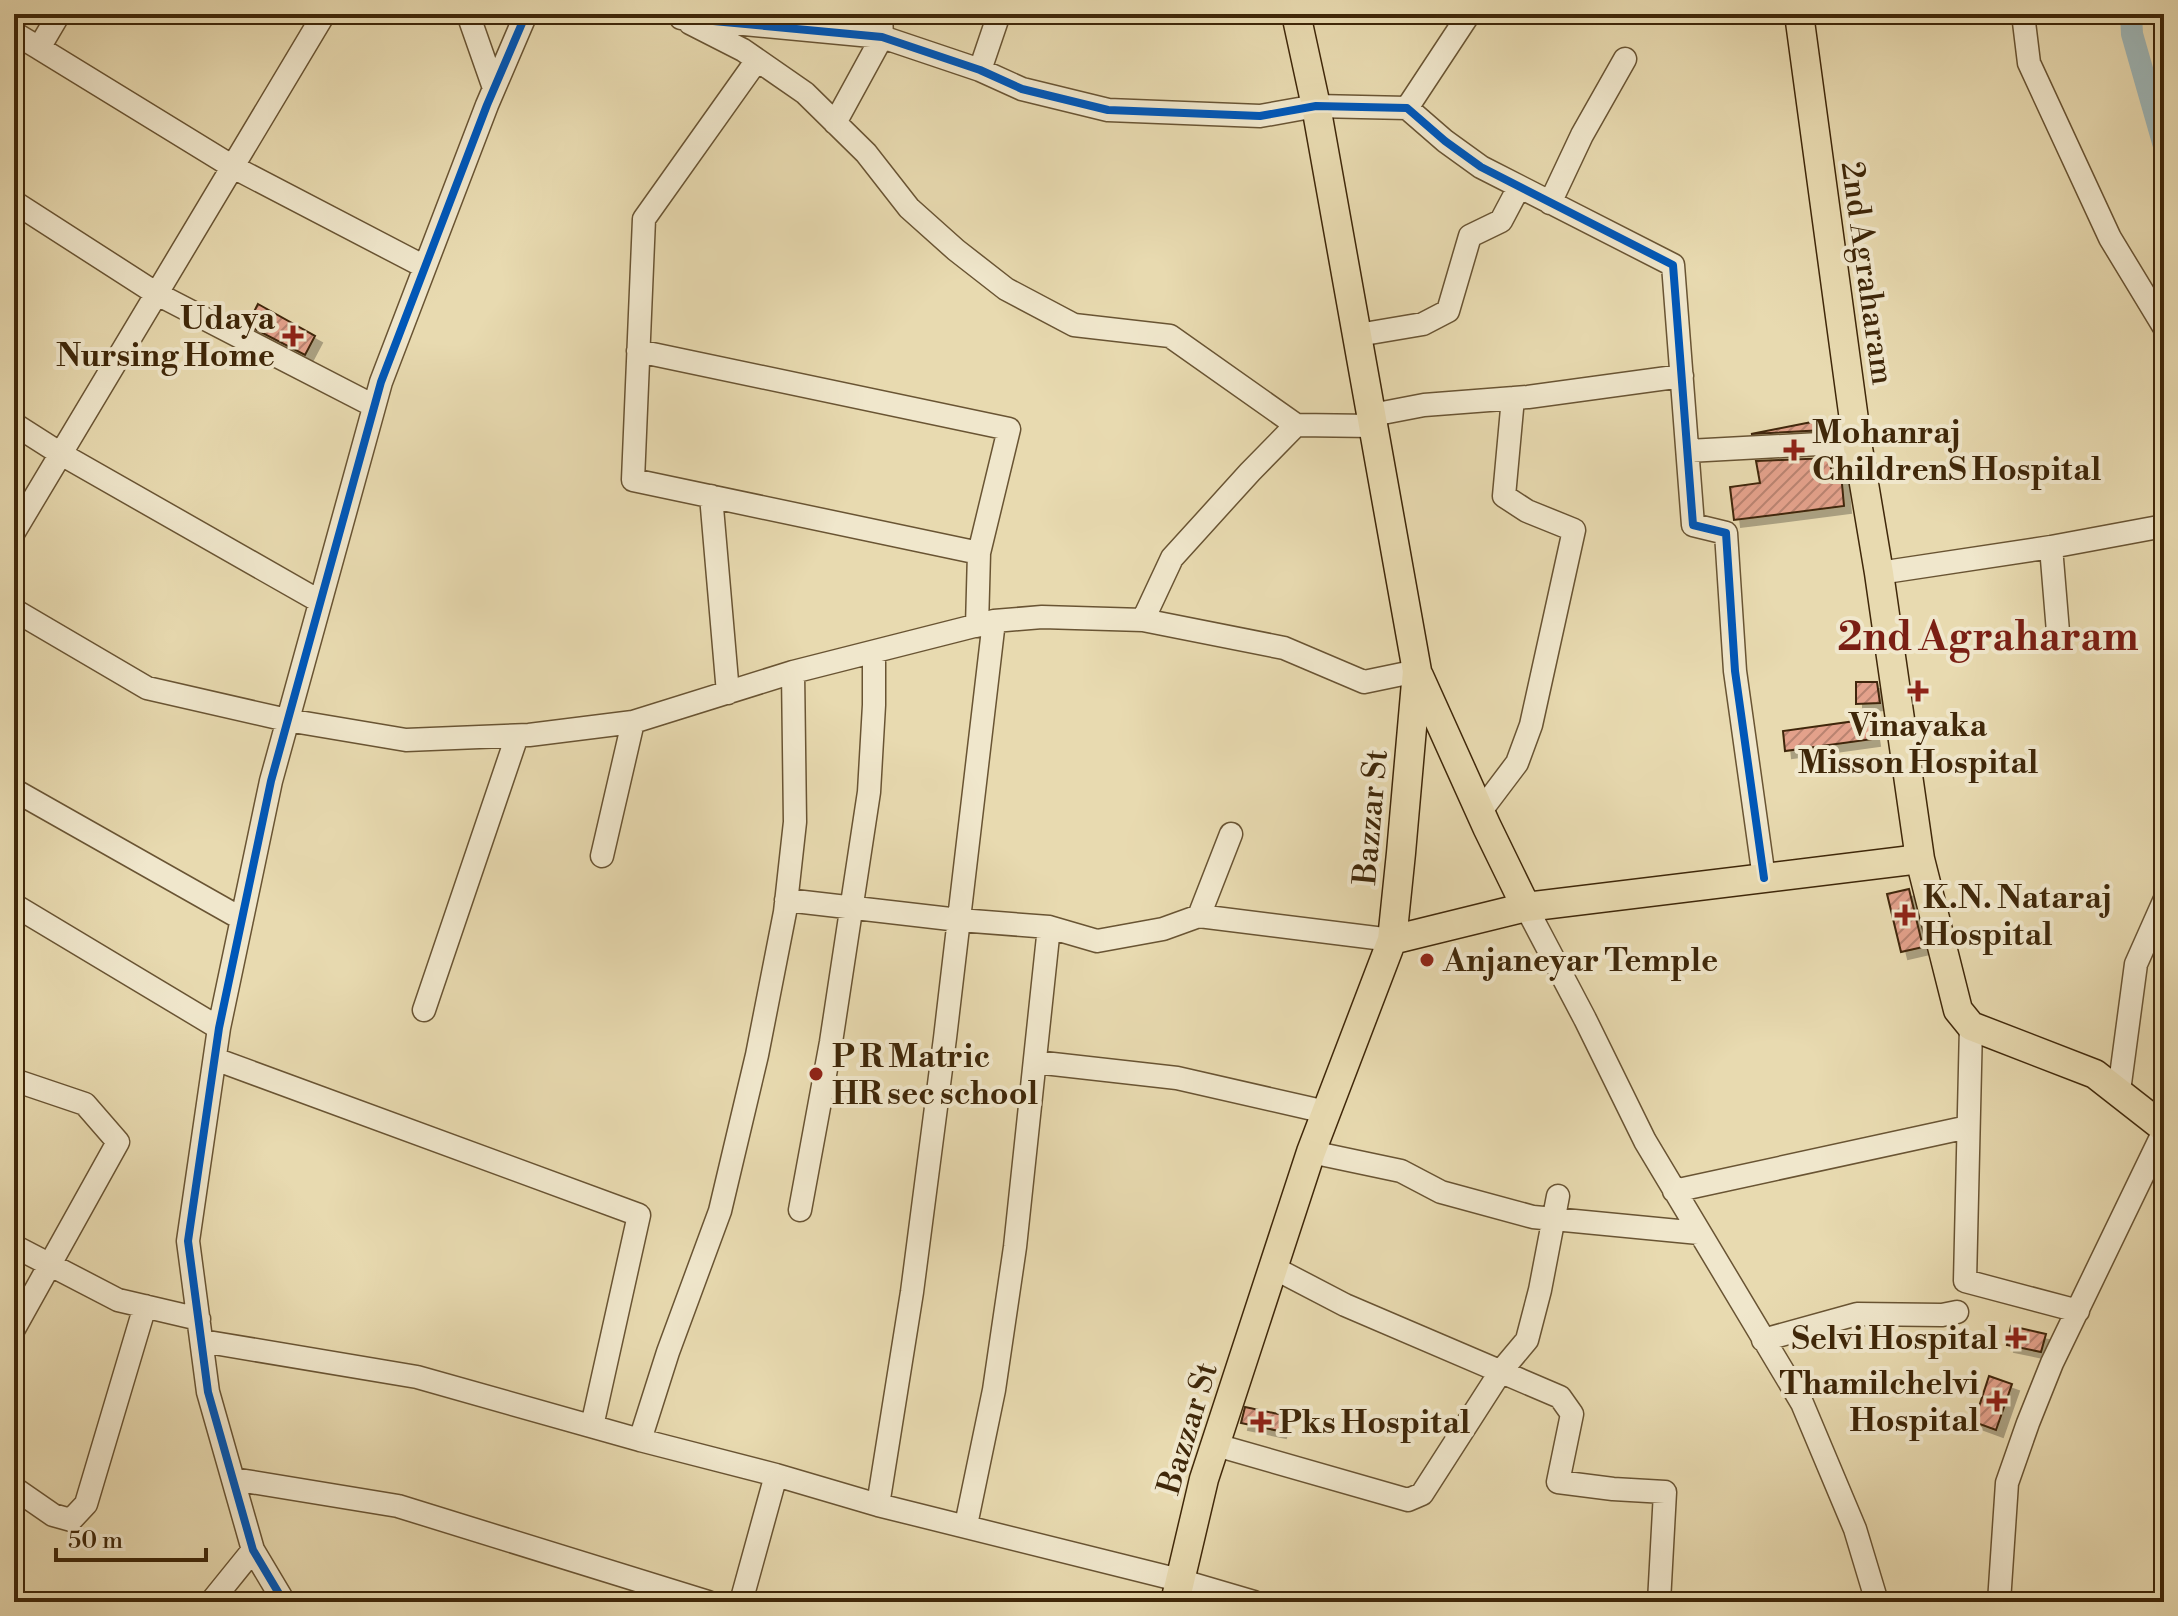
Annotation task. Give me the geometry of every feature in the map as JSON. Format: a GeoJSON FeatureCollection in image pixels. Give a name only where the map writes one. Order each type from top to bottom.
{"type":"FeatureCollection","features":[{"type":"Feature","properties":{"kind":"main road","name":"Bazzar St"},"geometry":{"type":"LineString","coordinates":[[1177,1591],[1204,1479],[1311,1152],[1392,940],[1417,671],[1316,106],[1296,14]]}},
{"type":"Feature","properties":{"kind":"main road","name":"2nd Agraharam"},"geometry":{"type":"LineString","coordinates":[[1799,14],[1857,442],[1920,859],[1958,1010],[1971,1026]]}},
{"type":"Feature","properties":{"kind":"main road"},"geometry":{"type":"LineString","coordinates":[[1417,671],[1526,907]]}},
{"type":"Feature","properties":{"kind":"main road"},"geometry":{"type":"LineString","coordinates":[[1392,940],[1526,907],[1920,859]]}},
{"type":"Feature","properties":{"kind":"main road"},"geometry":{"type":"LineString","coordinates":[[1971,1026],[2095,1074],[2164,1130]]}},
{"type":"Feature","properties":{"kind":"street"},"geometry":{"type":"LineString","coordinates":[[39,48],[59,14]]}},
{"type":"Feature","properties":{"kind":"street"},"geometry":{"type":"LineString","coordinates":[[14,532],[324,14]]}},
{"type":"Feature","properties":{"kind":"street"},"geometry":{"type":"LineString","coordinates":[[468,14],[494,88]]}},
{"type":"Feature","properties":{"kind":"street"},"geometry":{"type":"LineString","coordinates":[[284,1602],[253,1550],[208,1392],[188,1241],[219,1028],[271,781],[381,382],[494,88],[526,14]]}},
{"type":"Feature","properties":{"kind":"street"},"geometry":{"type":"LineString","coordinates":[[835,123],[882,37],[881,14]]}},
{"type":"Feature","properties":{"kind":"street"},"geometry":{"type":"LineString","coordinates":[[980,70],[999,14]]}},
{"type":"Feature","properties":{"kind":"street"},"geometry":{"type":"LineString","coordinates":[[1407,108],[1469,14]]}},
{"type":"Feature","properties":{"kind":"street"},"geometry":{"type":"LineString","coordinates":[[2023,14],[2029,63],[2110,238],[2164,327]]}},
{"type":"Feature","properties":{"kind":"street"},"geometry":{"type":"LineString","coordinates":[[679,15],[882,37],[980,70],[1022,89],[1108,110],[1260,116],[1316,106],[1407,108],[1481,167],[1673,265],[1693,525],[1726,533],[1735,671],[1764,878]]}},
{"type":"Feature","properties":{"kind":"street"},"geometry":{"type":"LineString","coordinates":[[679,15],[743,50],[805,93],[866,153],[909,208],[1006,289],[1074,325],[1170,336],[1296,425],[1373,420],[1424,405],[1513,398],[1682,376]]}},
{"type":"Feature","properties":{"kind":"street"},"geometry":{"type":"LineString","coordinates":[[14,33],[233,167],[425,267]]}},
{"type":"Feature","properties":{"kind":"street"},"geometry":{"type":"LineString","coordinates":[[1550,203],[1582,135],[1625,59]]}},
{"type":"Feature","properties":{"kind":"street"},"geometry":{"type":"LineString","coordinates":[[757,60],[644,219],[633,480],[979,553]]}},
{"type":"Feature","properties":{"kind":"street"},"geometry":{"type":"LineString","coordinates":[[1358,335],[1423,324],[1448,311],[1470,236],[1501,221],[1519,187]]}},
{"type":"Feature","properties":{"kind":"street"},"geometry":{"type":"LineString","coordinates":[[14,202],[157,294],[374,406]]}},
{"type":"Feature","properties":{"kind":"street"},"geometry":{"type":"LineString","coordinates":[[638,351],[1009,429],[979,553],[986,623],[959,920],[912,1292],[878,1505]]}},
{"type":"Feature","properties":{"kind":"street"},"geometry":{"type":"LineString","coordinates":[[1480,812],[1517,763],[1531,725],[1574,530],[1527,511],[1504,496],[1513,398]]}},
{"type":"Feature","properties":{"kind":"street"},"geometry":{"type":"LineString","coordinates":[[14,424],[319,601]]}},
{"type":"Feature","properties":{"kind":"street"},"geometry":{"type":"LineString","coordinates":[[1143,620],[1172,558],[1296,425]]}},
{"type":"Feature","properties":{"kind":"street"},"geometry":{"type":"LineString","coordinates":[[1688,451],[1857,442]]}},
{"type":"Feature","properties":{"kind":"street"},"geometry":{"type":"LineString","coordinates":[[711,496],[728,693]]}},
{"type":"Feature","properties":{"kind":"street"},"geometry":{"type":"LineString","coordinates":[[1879,573],[2164,526]]}},
{"type":"Feature","properties":{"kind":"street"},"geometry":{"type":"LineString","coordinates":[[2051,547],[2058,632]]}},
{"type":"Feature","properties":{"kind":"street"},"geometry":{"type":"LineString","coordinates":[[14,610],[147,688],[287,720],[406,740],[517,736],[633,722],[793,672],[986,623],[1042,617],[1143,620],[1284,648],[1364,682],[1417,671]]}},
{"type":"Feature","properties":{"kind":"street"},"geometry":{"type":"LineString","coordinates":[[800,1210],[831,1042],[869,792],[874,653]]}},
{"type":"Feature","properties":{"kind":"street"},"geometry":{"type":"LineString","coordinates":[[640,1440],[668,1352],[720,1211],[757,1055],[786,900],[795,822],[793,672]]}},
{"type":"Feature","properties":{"kind":"street"},"geometry":{"type":"LineString","coordinates":[[602,856],[633,722]]}},
{"type":"Feature","properties":{"kind":"street"},"geometry":{"type":"LineString","coordinates":[[424,1010],[517,736]]}},
{"type":"Feature","properties":{"kind":"street"},"geometry":{"type":"LineString","coordinates":[[14,790],[242,919]]}},
{"type":"Feature","properties":{"kind":"street"},"geometry":{"type":"LineString","coordinates":[[1199,916],[1231,834]]}},
{"type":"Feature","properties":{"kind":"street"},"geometry":{"type":"LineString","coordinates":[[786,900],[1049,927],[1097,941],[1163,929],[1199,916],[1392,940]]}},
{"type":"Feature","properties":{"kind":"street"},"geometry":{"type":"LineString","coordinates":[[2119,1091],[2136,964],[2164,901]]}},
{"type":"Feature","properties":{"kind":"street"},"geometry":{"type":"LineString","coordinates":[[14,905],[219,1028]]}},
{"type":"Feature","properties":{"kind":"street"},"geometry":{"type":"LineString","coordinates":[[1526,907],[1645,1141],[1802,1403],[1855,1529],[1877,1602]]}},
{"type":"Feature","properties":{"kind":"street"},"geometry":{"type":"LineString","coordinates":[[966,1525],[994,1390],[1015,1247],[1049,927]]}},
{"type":"Feature","properties":{"kind":"street"},"geometry":{"type":"LineString","coordinates":[[1971,1026],[1965,1281],[2078,1311]]}},
{"type":"Feature","properties":{"kind":"street"},"geometry":{"type":"LineString","coordinates":[[215,1059],[639,1215],[592,1426]]}},
{"type":"Feature","properties":{"kind":"street"},"geometry":{"type":"LineString","coordinates":[[1035,1062],[1177,1078],[1326,1112]]}},
{"type":"Feature","properties":{"kind":"street"},"geometry":{"type":"LineString","coordinates":[[14,1082],[85,1104],[118,1142],[14,1329]]}},
{"type":"Feature","properties":{"kind":"street"},"geometry":{"type":"LineString","coordinates":[[1674,1191],[1968,1127]]}},
{"type":"Feature","properties":{"kind":"street"},"geometry":{"type":"LineString","coordinates":[[1999,1602],[2007,1483],[2052,1363],[2164,1130]]}},
{"type":"Feature","properties":{"kind":"street"},"geometry":{"type":"LineString","coordinates":[[1311,1152],[1401,1171],[1441,1192],[1533,1217],[1699,1233]]}},
{"type":"Feature","properties":{"kind":"street"},"geometry":{"type":"LineString","coordinates":[[1216,1445],[1408,1500],[1422,1494],[1501,1371],[1527,1340],[1558,1196]]}},
{"type":"Feature","properties":{"kind":"street"},"geometry":{"type":"LineString","coordinates":[[14,1246],[118,1300],[145,1306],[200,1330],[417,1377],[878,1505],[966,1525],[1177,1591],[1254,1602]]}},
{"type":"Feature","properties":{"kind":"street"},"geometry":{"type":"LineString","coordinates":[[1274,1268],[1345,1305],[1560,1397],[1572,1414],[1558,1482],[1665,1492],[1659,1602]]}},
{"type":"Feature","properties":{"kind":"street"},"geometry":{"type":"LineString","coordinates":[[14,1488],[53,1515],[71,1520],[86,1504],[145,1306]]}},
{"type":"Feature","properties":{"kind":"street"},"geometry":{"type":"LineString","coordinates":[[1763,1340],[1857,1314],[1942,1315],[1957,1312]]}},
{"type":"Feature","properties":{"kind":"street"},"geometry":{"type":"LineString","coordinates":[[741,1602],[776,1475]]}},
{"type":"Feature","properties":{"kind":"street"},"geometry":{"type":"LineString","coordinates":[[233,1479],[398,1506],[708,1602]]}},
{"type":"Feature","properties":{"kind":"street"},"geometry":{"type":"LineString","coordinates":[[211,1602],[253,1550]]}},
{"type":"Feature","properties":{"kind":"building"},"geometry":{"type":"Polygon","coordinates":[[[258,304],[315,336],[305,355],[247,325],[258,304]]]}},
{"type":"Feature","properties":{"kind":"building"},"geometry":{"type":"Polygon","coordinates":[[[1822,420],[1824,430],[1751,434],[1822,420]]]}},
{"type":"Feature","properties":{"kind":"building"},"geometry":{"type":"Polygon","coordinates":[[[1829,458],[1832,474],[1841,473],[1844,506],[1734,520],[1730,487],[1760,483],[1756,461],[1829,458]]]}},
{"type":"Feature","properties":{"kind":"building"},"geometry":{"type":"Polygon","coordinates":[[[1856,682],[1877,682],[1880,703],[1856,704],[1856,682]]]}},
{"type":"Feature","properties":{"kind":"building"},"geometry":{"type":"Polygon","coordinates":[[[1870,719],[1873,739],[1785,751],[1783,731],[1870,719]]]}},
{"type":"Feature","properties":{"kind":"building"},"geometry":{"type":"Polygon","coordinates":[[[1909,889],[1923,947],[1901,952],[1887,894],[1909,889]]]}},
{"type":"Feature","properties":{"kind":"building"},"geometry":{"type":"Polygon","coordinates":[[[2011,1326],[2046,1334],[2041,1352],[2007,1345],[2011,1326]]]}},
{"type":"Feature","properties":{"kind":"building"},"geometry":{"type":"Polygon","coordinates":[[[1989,1376],[2012,1384],[1996,1430],[1974,1422],[1989,1376]]]}},
{"type":"Feature","properties":{"kind":"building"},"geometry":{"type":"Polygon","coordinates":[[[1245,1407],[1283,1415],[1279,1431],[1241,1423],[1245,1407]]]}},
{"type":"Feature","properties":{"kind":"waterway"},"geometry":{"type":"LineString","coordinates":[[2131,14],[2132,34],[2164,146]]}},
{"type":"Feature","properties":{"kind":"cycle path"},"geometry":{"type":"LineString","coordinates":[[284,1602],[253,1550],[208,1392],[188,1241],[219,1028],[271,781],[381,382],[487,105],[526,14]]}},
{"type":"Feature","properties":{"kind":"cycle path"},"geometry":{"type":"LineString","coordinates":[[683,14],[681,18],[882,37],[980,70],[1022,89],[1108,110],[1260,116],[1316,106],[1407,108],[1481,167],[1673,265],[1693,525],[1726,533],[1735,671],[1764,878]]}},
{"type":"Feature","properties":{"kind":"place","name":"Udaya Nursing Home"},"geometry":{"type":"Point","coordinates":[293,336]}},
{"type":"Feature","properties":{"kind":"place","name":"Mohanraj ChildrenS Hospital"},"geometry":{"type":"Point","coordinates":[1794,450]}},
{"type":"Feature","properties":{"kind":"place","name":"Vinayaka Misson Hospital"},"geometry":{"type":"Point","coordinates":[1918,691]}},
{"type":"Feature","properties":{"kind":"place","name":"K.N. Nataraj Hospital"},"geometry":{"type":"Point","coordinates":[1905,915]}},
{"type":"Feature","properties":{"kind":"place","name":"Anjaneyar Temple"},"geometry":{"type":"Point","coordinates":[1427,960]}},
{"type":"Feature","properties":{"kind":"place","name":"P R Matric HR sec school"},"geometry":{"type":"Point","coordinates":[816,1074]}},
{"type":"Feature","properties":{"kind":"place","name":"Selvi Hospital"},"geometry":{"type":"Point","coordinates":[2016,1338]}},
{"type":"Feature","properties":{"kind":"place","name":"Thamilchelvi Hospital"},"geometry":{"type":"Point","coordinates":[1997,1401]}},
{"type":"Feature","properties":{"kind":"place","name":"Pks Hospital"},"geometry":{"type":"Point","coordinates":[1261,1422]}},
{"type":"Feature","properties":{"kind":"district","name":"2nd Agraharam"},"geometry":{"type":"Point","coordinates":[1988,636]}}]}
